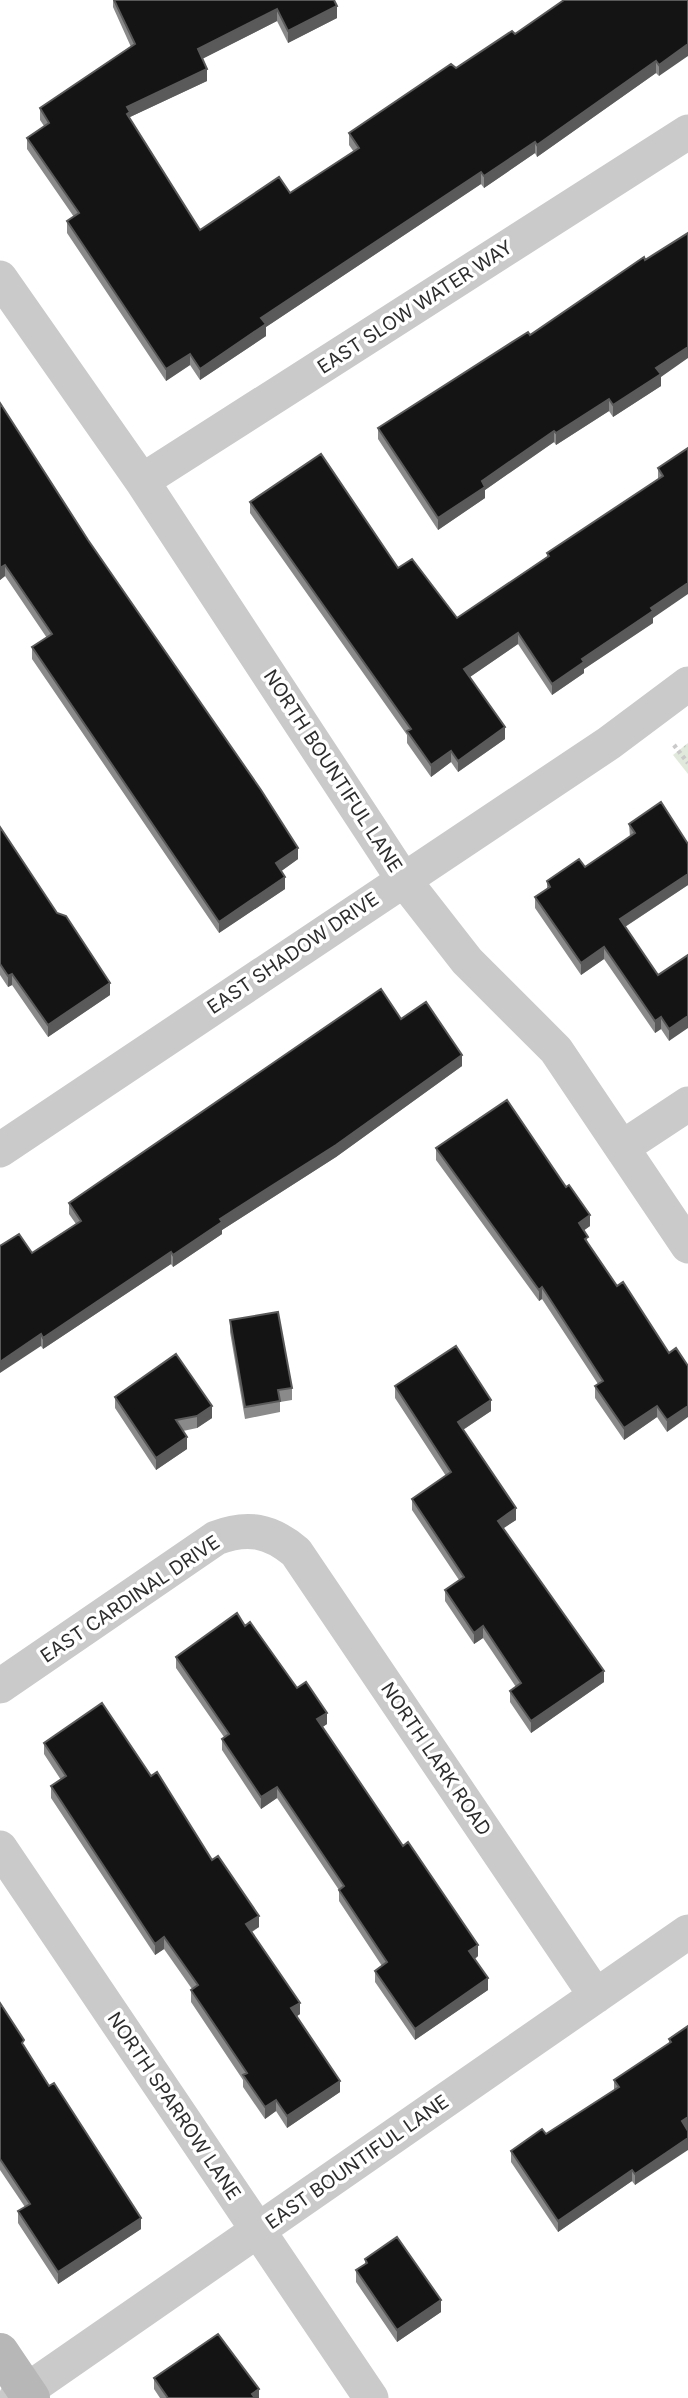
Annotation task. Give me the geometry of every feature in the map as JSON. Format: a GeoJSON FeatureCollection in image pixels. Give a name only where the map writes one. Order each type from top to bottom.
{"type":"FeatureCollection","features":[{"type":"Feature","properties":{"kind":"main road"},"geometry":{"type":"LineString","coordinates":[[0,2352],[24,2396]]}},
{"type":"Feature","properties":{"kind":"street","name":"EAST SLOW WATER WAY"},"geometry":{"type":"LineString","coordinates":[[142,481],[688,132]]}},
{"type":"Feature","properties":{"kind":"street","name":"NORTH BOUNTIFUL LANE"},"geometry":{"type":"LineString","coordinates":[[0,278],[142,481],[403,879],[467,961],[556,1050],[688,1246]]}},
{"type":"Feature","properties":{"kind":"street","name":"EAST SHADOW DRIVE"},"geometry":{"type":"LineString","coordinates":[[5,1137],[609,743],[688,684]]}},
{"type":"Feature","properties":{"kind":"street"},"geometry":{"type":"LineString","coordinates":[[623,1147],[688,1104]]}},
{"type":"Feature","properties":{"kind":"street","name":"EAST CARDINAL DRIVE"},"geometry":{"type":"LineString","coordinates":[[0,1686],[216,1538],[232,1532],[266,1533]]}},
{"type":"Feature","properties":{"kind":"street","name":"NORTH LARK ROAD"},"geometry":{"type":"LineString","coordinates":[[266,1533],[296,1552],[596,1996]]}},
{"type":"Feature","properties":{"kind":"street","name":"NORTH SPARROW LANE"},"geometry":{"type":"LineString","coordinates":[[0,1848],[371,2398]]}},
{"type":"Feature","properties":{"kind":"street","name":"EAST BOUNTIFUL LANE"},"geometry":{"type":"LineString","coordinates":[[24,2396],[688,1932]]}},
{"type":"Feature","properties":{"kind":"path"},"geometry":{"type":"LineString","coordinates":[[674,746],[688,763]]}},
{"type":"Feature","properties":{"kind":"green space"},"geometry":{"type":"Polygon","coordinates":[[[688,743],[688,774],[673,755],[688,743]]]}},
{"type":"Feature","properties":{"kind":"building"},"geometry":{"type":"Polygon","coordinates":[[[114,0],[334,0],[337,6],[288,31],[277,9],[198,49],[207,69],[127,107],[130,112],[127,114],[200,230],[279,177],[290,193],[359,148],[349,133],[451,64],[456,68],[512,31],[515,34],[564,0],[688,0],[688,44],[659,65],[656,61],[537,145],[535,142],[484,176],[481,172],[261,318],[266,324],[200,369],[190,354],[166,369],[67,221],[79,213],[27,138],[49,123],[40,108],[135,44],[114,0]]]}},
{"type":"Feature","properties":{"kind":"building"},"geometry":{"type":"Polygon","coordinates":[[[688,233],[688,347],[656,368],[661,374],[613,405],[609,399],[556,433],[554,431],[482,481],[485,487],[438,518],[378,428],[528,332],[530,335],[644,257],[645,260],[688,233]]]}},
{"type":"Feature","properties":{"kind":"building"},"geometry":{"type":"Polygon","coordinates":[[[0,403],[88,540],[261,790],[298,848],[276,863],[285,877],[219,922],[32,647],[52,634],[5,565],[0,568],[0,403]]]}},
{"type":"Feature","properties":{"kind":"building"},"geometry":{"type":"Polygon","coordinates":[[[688,448],[688,583],[651,608],[653,611],[582,659],[584,662],[552,684],[518,633],[464,669],[505,727],[458,761],[451,751],[431,765],[407,731],[411,729],[250,502],[321,454],[398,568],[412,559],[457,618],[549,556],[547,553],[663,476],[658,468],[688,448]]]}},
{"type":"Feature","properties":{"kind":"building"},"geometry":{"type":"Polygon","coordinates":[[[661,802],[688,844],[688,874],[620,919],[658,975],[688,955],[688,1016],[669,1029],[661,1017],[655,1021],[604,947],[581,963],[535,897],[550,887],[547,881],[579,859],[585,867],[635,833],[629,824],[661,802]]]}},
{"type":"Feature","properties":{"kind":"building"},"geometry":{"type":"Polygon","coordinates":[[[0,827],[57,913],[66,916],[110,983],[48,1025],[12,974],[8,976],[0,964],[0,827]]]}},
{"type":"Feature","properties":{"kind":"building"},"geometry":{"type":"Polygon","coordinates":[[[381,989],[401,1019],[426,1002],[462,1055],[336,1145],[220,1219],[222,1222],[173,1255],[171,1252],[43,1338],[41,1334],[0,1362],[0,1246],[19,1234],[32,1253],[81,1221],[69,1203],[381,989]]]}},
{"type":"Feature","properties":{"kind":"building"},"geometry":{"type":"Polygon","coordinates":[[[507,1100],[566,1187],[569,1185],[590,1215],[579,1223],[588,1237],[585,1239],[617,1286],[623,1282],[669,1353],[676,1348],[688,1366],[688,1406],[667,1420],[657,1406],[624,1428],[595,1386],[603,1381],[542,1287],[539,1290],[436,1148],[507,1100]]]}},
{"type":"Feature","properties":{"kind":"building"},"geometry":{"type":"Polygon","coordinates":[[[278,1312],[292,1388],[278,1390],[280,1401],[245,1407],[230,1320],[278,1312]]]}},
{"type":"Feature","properties":{"kind":"building"},"geometry":{"type":"Polygon","coordinates":[[[456,1346],[491,1400],[458,1422],[516,1508],[498,1521],[604,1671],[531,1721],[510,1691],[521,1683],[483,1626],[474,1633],[445,1590],[464,1577],[412,1499],[451,1472],[395,1386],[456,1346]]]}},
{"type":"Feature","properties":{"kind":"building"},"geometry":{"type":"Polygon","coordinates":[[[176,1354],[212,1406],[197,1416],[176,1420],[187,1437],[156,1458],[115,1397],[176,1354]]]}},
{"type":"Feature","properties":{"kind":"building"},"geometry":{"type":"Polygon","coordinates":[[[237,1613],[245,1626],[250,1622],[297,1688],[306,1682],[327,1713],[317,1719],[403,1846],[408,1842],[478,1945],[469,1951],[488,1978],[415,2029],[375,1971],[387,1962],[339,1890],[344,1886],[277,1787],[261,1797],[222,1739],[229,1734],[176,1657],[237,1613]]]}},
{"type":"Feature","properties":{"kind":"building"},"geometry":{"type":"Polygon","coordinates":[[[102,1703],[151,1776],[157,1772],[212,1860],[218,1856],[259,1916],[246,1924],[300,2003],[291,2008],[340,2081],[287,2116],[276,2100],[265,2107],[243,2075],[247,2073],[191,1990],[198,1985],[164,1937],[155,1944],[51,1786],[66,1776],[44,1743],[102,1703]]]}},
{"type":"Feature","properties":{"kind":"building"},"geometry":{"type":"Polygon","coordinates":[[[0,2003],[49,2086],[54,2083],[141,2218],[58,2272],[18,2211],[30,2204],[0,2159],[0,2003]]]}},
{"type":"Feature","properties":{"kind":"building"},"geometry":{"type":"Polygon","coordinates":[[[688,2026],[688,2117],[682,2121],[688,2131],[688,2138],[635,2174],[632,2170],[558,2221],[511,2151],[542,2129],[546,2134],[619,2087],[614,2080],[671,2042],[669,2039],[688,2026]]]}},
{"type":"Feature","properties":{"kind":"building"},"geometry":{"type":"Polygon","coordinates":[[[397,2237],[441,2300],[397,2330],[356,2270],[367,2263],[365,2259],[397,2237]]]}},
{"type":"Feature","properties":{"kind":"building"},"geometry":{"type":"Polygon","coordinates":[[[218,2334],[259,2389],[252,2394],[255,2398],[168,2398],[154,2378],[218,2334]]]}}]}
